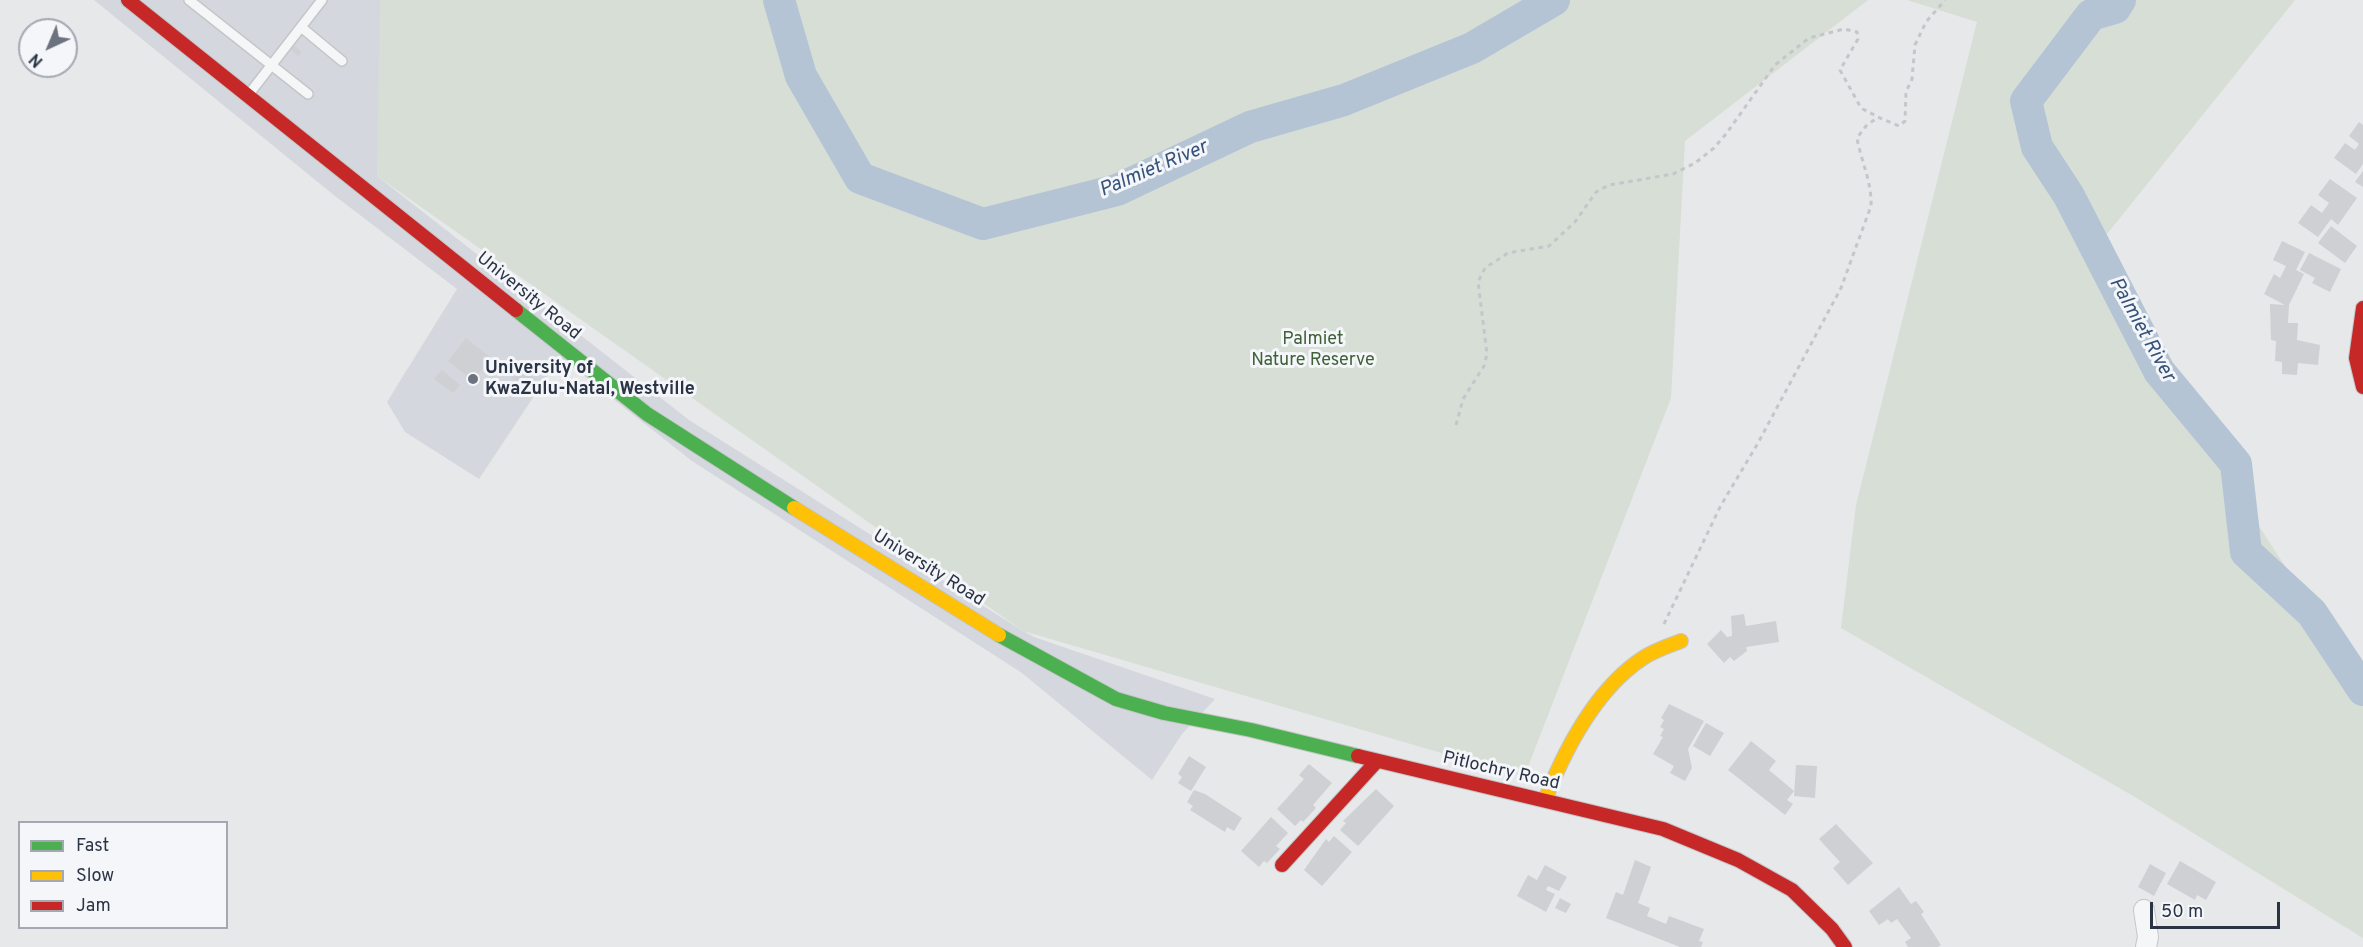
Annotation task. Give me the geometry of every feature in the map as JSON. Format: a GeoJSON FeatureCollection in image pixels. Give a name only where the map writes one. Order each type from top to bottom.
{"type":"FeatureCollection","features":[{"type":"Feature","properties":{"kind":"street","name":"University Road"},"geometry":{"type":"LineString","coordinates":[[128,0],[647,414],[706,454],[1017,645],[1116,699]]}},
{"type":"Feature","properties":{"kind":"street"},"geometry":{"type":"LineString","coordinates":[[2363,308],[2356,343],[2356,363],[2363,387]]}},
{"type":"Feature","properties":{"kind":"street"},"geometry":{"type":"LineString","coordinates":[[1545,800],[1566,755],[1617,682],[1634,664],[1650,653],[1681,640]]}},
{"type":"Feature","properties":{"kind":"street","name":"Pitlochry Road"},"geometry":{"type":"LineString","coordinates":[[1116,699],[1164,713],[1251,730],[1663,829],[1738,860],[1792,890],[1832,929],[1845,947]]}},
{"type":"Feature","properties":{"kind":"street"},"geometry":{"type":"LineString","coordinates":[[1282,865],[1377,761]]}},
{"type":"Feature","properties":{"kind":"street"},"geometry":{"type":"LineString","coordinates":[[2144,910],[2148,937],[2145,947]]}},
{"type":"Feature","properties":{"kind":"lane"},"geometry":{"type":"LineString","coordinates":[[189,0],[308,94]]}},
{"type":"Feature","properties":{"kind":"lane"},"geometry":{"type":"LineString","coordinates":[[247,96],[322,0]]}},
{"type":"Feature","properties":{"kind":"lane"},"geometry":{"type":"LineString","coordinates":[[301,27],[342,61]]}},
{"type":"Feature","properties":{"kind":"path"},"geometry":{"type":"LineString","coordinates":[[1456,424],[1463,399],[1484,366],[1487,354],[1478,282],[1485,268],[1508,253],[1549,246],[1575,222],[1596,192],[1609,185],[1673,174],[1695,163],[1714,148],[1726,134],[1775,64],[1809,38],[1844,29],[1857,32],[1858,39],[1840,70],[1861,108],[1899,126],[1905,121],[1906,92],[1912,80],[1915,45],[1926,22],[1945,0]]}},
{"type":"Feature","properties":{"kind":"path"},"geometry":{"type":"LineString","coordinates":[[1663,625],[1720,507],[1758,443],[1841,288],[1870,206],[1872,191],[1861,160],[1857,138],[1866,126],[1878,117]]}},
{"type":"Feature","properties":{"kind":"shaded area","name":"University of KwaZulu-Natal, Westville"},"geometry":{"type":"Polygon","coordinates":[[[94,0],[386,0],[377,176],[689,420],[1023,631],[1034,637],[1215,699],[1182,734],[1152,780],[1022,673],[692,461],[560,357],[479,479],[405,432],[387,402],[457,289],[335,196],[94,0]]]}},
{"type":"Feature","properties":{"kind":"green space","name":"Palmiet Nature Reserve"},"geometry":{"type":"Polygon","coordinates":[[[380,0],[1868,0],[1685,141],[1671,398],[1524,777],[1023,631],[377,176],[380,0]]]}},
{"type":"Feature","properties":{"kind":"green space"},"geometry":{"type":"Polygon","coordinates":[[[1907,0],[2295,0],[2099,244],[2159,371],[2279,557],[2363,681],[2363,938],[2135,797],[1841,628],[1856,505],[1977,22],[1907,0]]]}},
{"type":"Feature","properties":{"kind":"building"},"geometry":{"type":"Polygon","coordinates":[[[295,46],[302,52],[298,56],[291,50],[295,46]]]}},
{"type":"Feature","properties":{"kind":"building"},"geometry":{"type":"Polygon","coordinates":[[[2359,122],[2363,125],[2363,164],[2356,174],[2334,158],[2345,143],[2355,150],[2359,144],[2349,136],[2359,122]]]}},
{"type":"Feature","properties":{"kind":"building"},"geometry":{"type":"Polygon","coordinates":[[[2363,171],[2363,187],[2355,182],[2363,171]]]}},
{"type":"Feature","properties":{"kind":"building"},"geometry":{"type":"Polygon","coordinates":[[[2330,179],[2357,198],[2338,225],[2331,219],[2318,237],[2298,223],[2311,205],[2322,213],[2329,203],[2318,195],[2330,179]]]}},
{"type":"Feature","properties":{"kind":"building"},"geometry":{"type":"Polygon","coordinates":[[[2331,226],[2357,246],[2345,263],[2318,243],[2331,226]]]}},
{"type":"Feature","properties":{"kind":"building"},"geometry":{"type":"Polygon","coordinates":[[[2282,241],[2305,252],[2296,270],[2304,274],[2289,305],[2288,323],[2298,323],[2297,340],[2320,345],[2318,365],[2298,363],[2297,375],[2282,374],[2282,362],[2275,361],[2276,341],[2271,340],[2270,304],[2285,305],[2264,294],[2274,274],[2280,278],[2286,266],[2273,260],[2282,241]]]}},
{"type":"Feature","properties":{"kind":"building"},"geometry":{"type":"Polygon","coordinates":[[[2309,253],[2341,269],[2330,292],[2312,283],[2315,278],[2300,270],[2309,253]]]}},
{"type":"Feature","properties":{"kind":"building"},"geometry":{"type":"Polygon","coordinates":[[[466,338],[491,358],[473,381],[448,361],[466,338]]]}},
{"type":"Feature","properties":{"kind":"building"},"geometry":{"type":"Polygon","coordinates":[[[520,367],[535,379],[526,390],[511,378],[520,367]]]}},
{"type":"Feature","properties":{"kind":"building"},"geometry":{"type":"Polygon","coordinates":[[[442,370],[460,385],[453,393],[434,379],[442,370]]]}},
{"type":"Feature","properties":{"kind":"building"},"geometry":{"type":"Polygon","coordinates":[[[1744,614],[1746,626],[1776,621],[1779,642],[1746,647],[1747,651],[1734,661],[1730,657],[1724,663],[1707,644],[1721,630],[1727,637],[1732,636],[1731,616],[1744,614]]]}},
{"type":"Feature","properties":{"kind":"building"},"geometry":{"type":"Polygon","coordinates":[[[1669,704],[1704,721],[1688,749],[1692,768],[1685,781],[1670,773],[1674,766],[1653,754],[1663,737],[1660,736],[1664,729],[1660,727],[1664,720],[1661,718],[1669,704]]]}},
{"type":"Feature","properties":{"kind":"building"},"geometry":{"type":"Polygon","coordinates":[[[1706,723],[1724,733],[1710,756],[1693,746],[1706,723]]]}},
{"type":"Feature","properties":{"kind":"building"},"geometry":{"type":"Polygon","coordinates":[[[1751,741],[1776,761],[1769,770],[1794,791],[1787,800],[1793,804],[1785,815],[1728,770],[1751,741]]]}},
{"type":"Feature","properties":{"kind":"building"},"geometry":{"type":"Polygon","coordinates":[[[1189,756],[1206,767],[1191,791],[1178,783],[1182,777],[1178,774],[1189,756]]]}},
{"type":"Feature","properties":{"kind":"building"},"geometry":{"type":"Polygon","coordinates":[[[1309,764],[1332,783],[1313,805],[1316,808],[1303,822],[1301,820],[1295,826],[1277,809],[1304,779],[1299,775],[1309,764]]]}},
{"type":"Feature","properties":{"kind":"building"},"geometry":{"type":"Polygon","coordinates":[[[1796,765],[1817,766],[1815,798],[1794,796],[1796,765]]]}},
{"type":"Feature","properties":{"kind":"building"},"geometry":{"type":"Polygon","coordinates":[[[1376,789],[1394,806],[1358,846],[1340,830],[1346,823],[1343,821],[1376,789]]]}},
{"type":"Feature","properties":{"kind":"building"},"geometry":{"type":"Polygon","coordinates":[[[1194,790],[1205,794],[1242,818],[1234,831],[1227,827],[1225,832],[1190,810],[1193,806],[1187,802],[1194,790]]]}},
{"type":"Feature","properties":{"kind":"building"},"geometry":{"type":"Polygon","coordinates":[[[1271,817],[1288,833],[1276,846],[1280,849],[1267,863],[1264,861],[1259,867],[1241,851],[1271,817]]]}},
{"type":"Feature","properties":{"kind":"building"},"geometry":{"type":"Polygon","coordinates":[[[1836,824],[1873,863],[1848,885],[1833,868],[1840,862],[1819,839],[1836,824]]]}},
{"type":"Feature","properties":{"kind":"building"},"geometry":{"type":"Polygon","coordinates":[[[1334,836],[1352,852],[1322,886],[1304,870],[1326,839],[1329,842],[1334,836]]]}},
{"type":"Feature","properties":{"kind":"building"},"geometry":{"type":"Polygon","coordinates":[[[1635,860],[1651,867],[1638,903],[1650,908],[1647,916],[1666,924],[1669,916],[1704,929],[1699,941],[1703,942],[1701,947],[1680,947],[1606,918],[1616,892],[1623,895],[1635,860]]]}},
{"type":"Feature","properties":{"kind":"building"},"geometry":{"type":"Polygon","coordinates":[[[2180,861],[2216,882],[2206,900],[2197,895],[2195,900],[2167,884],[2180,861]]]}},
{"type":"Feature","properties":{"kind":"building"},"geometry":{"type":"Polygon","coordinates":[[[2150,864],[2166,873],[2154,896],[2138,887],[2150,864]]]}},
{"type":"Feature","properties":{"kind":"building"},"geometry":{"type":"Polygon","coordinates":[[[1545,865],[1567,877],[1559,891],[1548,886],[1546,890],[1555,894],[1546,912],[1517,896],[1528,875],[1537,880],[1545,865]]]}},
{"type":"Feature","properties":{"kind":"building"},"geometry":{"type":"Polygon","coordinates":[[[1899,887],[1911,904],[1916,901],[1924,912],[1921,914],[1941,945],[1938,947],[1908,947],[1905,942],[1911,938],[1897,919],[1891,923],[1888,919],[1879,925],[1869,911],[1899,887]]]}},
{"type":"Feature","properties":{"kind":"building"},"geometry":{"type":"Polygon","coordinates":[[[1560,898],[1571,904],[1566,913],[1555,908],[1560,898]]]}},
{"type":"Feature","properties":{"kind":"waterway","name":"Palmiet River"},"geometry":{"type":"LineString","coordinates":[[779,0],[801,76],[860,178],[983,224],[1117,190],[1250,127],[1344,100],[1472,48],[1554,0]]}},
{"type":"Feature","properties":{"kind":"waterway","name":"Palmiet River"},"geometry":{"type":"LineString","coordinates":[[2120,0],[2115,8],[2091,15],[2026,101],[2037,147],[2069,196],[2159,371],[2236,464],[2246,552],[2312,613],[2363,690]]}},
{"type":"Feature","properties":{"kind":"traffic: fast"},"geometry":{"type":"LineString","coordinates":[[516,310],[647,414],[794,508]]}},
{"type":"Feature","properties":{"kind":"traffic: fast"},"geometry":{"type":"LineString","coordinates":[[999,635],[1116,699],[1164,713],[1251,730],[1358,756]]}},
{"type":"Feature","properties":{"kind":"traffic: slow"},"geometry":{"type":"LineString","coordinates":[[794,508],[999,635]]}},
{"type":"Feature","properties":{"kind":"traffic: slow"},"geometry":{"type":"LineString","coordinates":[[1545,800],[1572,741],[1611,686],[1643,658],[1681,641]]}},
{"type":"Feature","properties":{"kind":"traffic: jam"},"geometry":{"type":"LineString","coordinates":[[128,0],[516,310]]}},
{"type":"Feature","properties":{"kind":"traffic: jam"},"geometry":{"type":"LineString","coordinates":[[2363,308],[2356,358],[2363,387]]}},
{"type":"Feature","properties":{"kind":"traffic: jam"},"geometry":{"type":"LineString","coordinates":[[1358,756],[1663,829],[1738,860],[1792,890],[1832,929],[1845,947]]}},
{"type":"Feature","properties":{"kind":"traffic: jam"},"geometry":{"type":"LineString","coordinates":[[1282,865],[1377,761]]}},
{"type":"Feature","properties":{"kind":"place","name":"University of KwaZulu-Natal, Westville"},"geometry":{"type":"Point","coordinates":[473,379]}}]}
